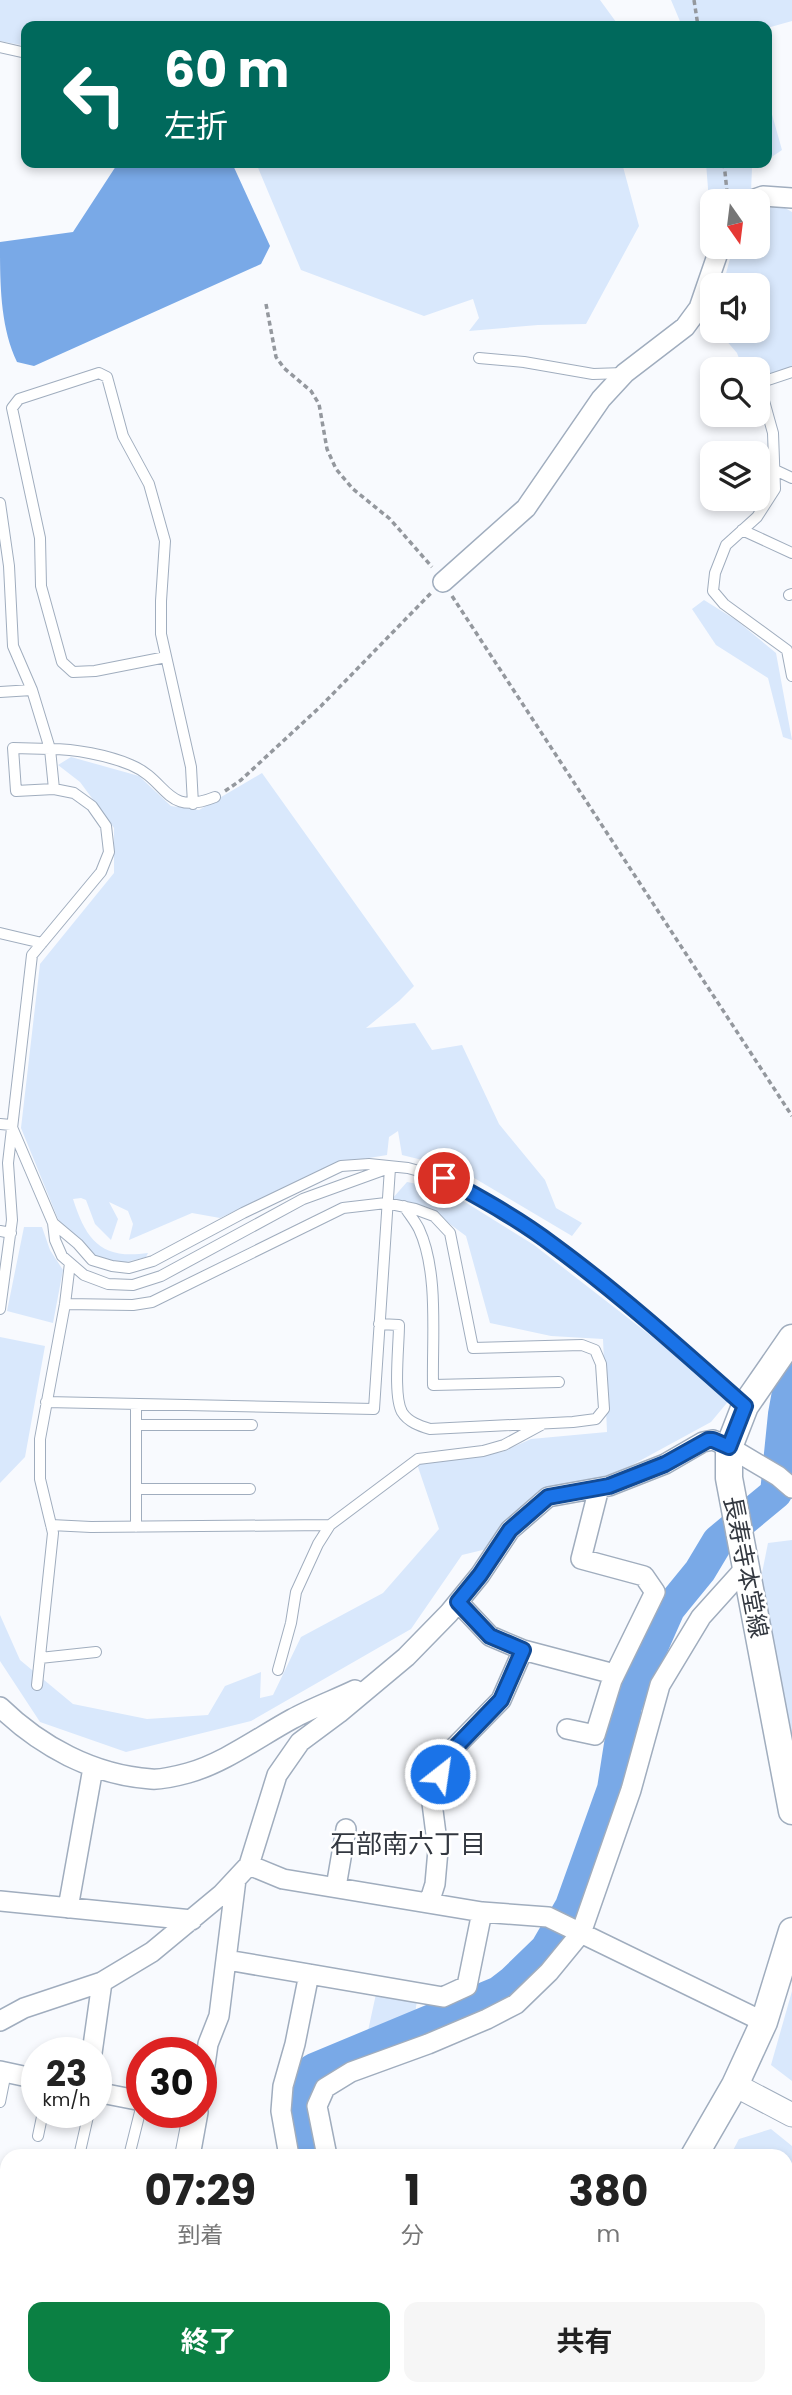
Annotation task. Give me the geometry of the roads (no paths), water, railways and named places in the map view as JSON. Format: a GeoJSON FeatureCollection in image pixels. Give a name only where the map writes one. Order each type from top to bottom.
{"type":"FeatureCollection","features":[{"type":"Feature","properties":{"kind":"main road","name":"長寿寺本堂線"},"geometry":{"type":"LineString","coordinates":[[792,1338],[745,1406],[729,1447],[729,1478],[792,1811]]}},
{"type":"Feature","properties":{"kind":"main road"},"geometry":{"type":"LineString","coordinates":[[698,2149],[735,2085],[764,2022],[792,1931]]}},
{"type":"Feature","properties":{"kind":"street"},"geometry":{"type":"LineString","coordinates":[[770,196],[792,198]]}},
{"type":"Feature","properties":{"kind":"street"},"geometry":{"type":"LineString","coordinates":[[443,582],[526,508],[601,399],[625,373],[685,327],[699,308],[716,259]]}},
{"type":"Feature","properties":{"kind":"street"},"geometry":{"type":"LineString","coordinates":[[211,2037],[219,2017],[243,1872],[277,1775],[300,1742],[406,1657],[458,1602],[510,1530],[548,1497],[600,1488],[665,1464],[703,1442],[713,1440],[768,1470],[790,1486]]}},
{"type":"Feature","properties":{"kind":"street"},"geometry":{"type":"LineString","coordinates":[[567,1729],[595,1735],[614,1674],[655,1592],[644,1576],[581,1559],[600,1488]]}},
{"type":"Feature","properties":{"kind":"street"},"geometry":{"type":"LineString","coordinates":[[326,2149],[317,2106],[325,2088],[351,2072],[428,2044],[516,2004],[549,1972],[580,1933],[631,1790],[660,1685],[701,1616],[746,1567]]}},
{"type":"Feature","properties":{"kind":"street"},"geometry":{"type":"LineString","coordinates":[[458,1602],[490,1636],[523,1650],[614,1674]]}},
{"type":"Feature","properties":{"kind":"street"},"geometry":{"type":"LineString","coordinates":[[429,1903],[435,1884],[438,1850],[431,1795],[449,1754],[501,1700],[523,1650]]}},
{"type":"Feature","properties":{"kind":"street"},"geometry":{"type":"LineString","coordinates":[[0,1706],[18,1725],[49,1746],[93,1768],[153,1780],[190,1772],[225,1757],[296,1716],[379,1680]]}},
{"type":"Feature","properties":{"kind":"street"},"geometry":{"type":"LineString","coordinates":[[68,1908],[93,1768]]}},
{"type":"Feature","properties":{"kind":"street"},"geometry":{"type":"LineString","coordinates":[[336,1887],[346,1829]]}},
{"type":"Feature","properties":{"kind":"street"},"geometry":{"type":"LineString","coordinates":[[243,1872],[482,1912],[548,1917],[764,2022]]}},
{"type":"Feature","properties":{"kind":"street"},"geometry":{"type":"LineString","coordinates":[[0,2021],[24,2008],[102,1982],[152,1952],[243,1872]]}},
{"type":"Feature","properties":{"kind":"street"},"geometry":{"type":"LineString","coordinates":[[0,1901],[191,1920]]}},
{"type":"Feature","properties":{"kind":"street"},"geometry":{"type":"LineString","coordinates":[[227,1960],[443,1997],[467,1986],[482,1912]]}},
{"type":"Feature","properties":{"kind":"street"},"geometry":{"type":"LineString","coordinates":[[288,2149],[281,2111],[283,2086],[295,2044],[309,1974]]}},
{"type":"Feature","properties":{"kind":"street"},"geometry":{"type":"LineString","coordinates":[[94,2037],[102,1982]]}},
{"type":"Feature","properties":{"kind":"street"},"geometry":{"type":"LineString","coordinates":[[3,2072],[21,2076]]}},
{"type":"Feature","properties":{"kind":"street"},"geometry":{"type":"LineString","coordinates":[[735,2085],[792,2115]]}},
{"type":"Feature","properties":{"kind":"street"},"geometry":{"type":"LineString","coordinates":[[191,2149],[195,2128]]}},
{"type":"Feature","properties":{"kind":"lane"},"geometry":{"type":"LineString","coordinates":[[0,47],[21,52]]}},
{"type":"Feature","properties":{"kind":"lane"},"geometry":{"type":"LineString","coordinates":[[479,358],[524,362],[593,374],[625,373]]}},
{"type":"Feature","properties":{"kind":"lane"},"geometry":{"type":"LineString","coordinates":[[792,372],[759,383],[773,433],[775,489],[757,517],[726,545],[715,573],[713,591],[724,604],[787,650],[792,676]]}},
{"type":"Feature","properties":{"kind":"lane"},"geometry":{"type":"LineString","coordinates":[[166,657],[95,671],[73,672],[62,662],[41,586],[40,538],[12,408],[19,399],[99,373],[107,377],[123,436],[149,484],[165,541],[161,634],[191,767],[193,804]]}},
{"type":"Feature","properties":{"kind":"lane"},"geometry":{"type":"LineString","coordinates":[[775,470],[792,478]]}},
{"type":"Feature","properties":{"kind":"lane"},"geometry":{"type":"LineString","coordinates":[[0,503],[9,566],[13,646],[32,690],[50,749],[54,789]]}},
{"type":"Feature","properties":{"kind":"lane"},"geometry":{"type":"LineString","coordinates":[[742,530],[792,553]]}},
{"type":"Feature","properties":{"kind":"lane"},"geometry":{"type":"LineString","coordinates":[[0,692],[32,690]]}},
{"type":"Feature","properties":{"kind":"lane"},"geometry":{"type":"LineString","coordinates":[[0,1309],[11,1233],[8,1163],[11,1125],[32,955],[101,872],[108,852],[106,826],[92,806],[74,793],[54,789],[16,791],[13,748],[87,753],[131,765],[183,804],[193,804],[215,797]]}},
{"type":"Feature","properties":{"kind":"lane"},"geometry":{"type":"LineString","coordinates":[[0,933],[42,943]]}},
{"type":"Feature","properties":{"kind":"lane"},"geometry":{"type":"LineString","coordinates":[[0,1124],[11,1125]]}},
{"type":"Feature","properties":{"kind":"lane"},"geometry":{"type":"LineString","coordinates":[[11,1125],[54,1223],[62,1256],[84,1275],[108,1284],[133,1285],[161,1276],[303,1199],[390,1168]]}},
{"type":"Feature","properties":{"kind":"lane"},"geometry":{"type":"LineString","coordinates":[[54,1223],[92,1260],[129,1268],[153,1261],[243,1213],[341,1166],[369,1164],[408,1168],[444,1178],[533,1230],[620,1298],[745,1406]]}},
{"type":"Feature","properties":{"kind":"lane"},"geometry":{"type":"LineString","coordinates":[[46,1402],[374,1409],[390,1168]]}},
{"type":"Feature","properties":{"kind":"lane"},"geometry":{"type":"LineString","coordinates":[[65,1304],[133,1305],[152,1302],[343,1208],[386,1203],[404,1206],[434,1216],[450,1233],[473,1348],[582,1345],[595,1350],[601,1364],[604,1409],[596,1419],[430,1429],[415,1424],[403,1414],[398,1399],[399,1325],[379,1324]]}},
{"type":"Feature","properties":{"kind":"lane"},"geometry":{"type":"LineString","coordinates":[[404,1206],[419,1230],[427,1257],[432,1288],[433,1385],[559,1382]]}},
{"type":"Feature","properties":{"kind":"lane"},"geometry":{"type":"LineString","coordinates":[[0,1231],[11,1233]]}},
{"type":"Feature","properties":{"kind":"lane"},"geometry":{"type":"LineString","coordinates":[[37,1685],[53,1533],[40,1479],[40,1439],[70,1263]]}},
{"type":"Feature","properties":{"kind":"lane"},"geometry":{"type":"LineString","coordinates":[[136,1404],[136,1527]]}},
{"type":"Feature","properties":{"kind":"lane"},"geometry":{"type":"LineString","coordinates":[[278,1670],[296,1592],[318,1544],[330,1525],[418,1459],[483,1451],[504,1445],[544,1423]]}},
{"type":"Feature","properties":{"kind":"lane"},"geometry":{"type":"LineString","coordinates":[[136,1425],[253,1425]]}},
{"type":"Feature","properties":{"kind":"lane"},"geometry":{"type":"LineString","coordinates":[[136,1489],[250,1489]]}},
{"type":"Feature","properties":{"kind":"lane"},"geometry":{"type":"LineString","coordinates":[[51,1525],[330,1525]]}},
{"type":"Feature","properties":{"kind":"lane"},"geometry":{"type":"LineString","coordinates":[[40,1658],[96,1652]]}},
{"type":"Feature","properties":{"kind":"lane"},"geometry":{"type":"LineString","coordinates":[[0,2102],[3,2072]]}},
{"type":"Feature","properties":{"kind":"lane"},"geometry":{"type":"LineString","coordinates":[[38,2136],[40,2128]]}},
{"type":"Feature","properties":{"kind":"lane"},"geometry":{"type":"LineString","coordinates":[[81,2149],[85,2128]]}},
{"type":"Feature","properties":{"kind":"lane"},"geometry":{"type":"LineString","coordinates":[[132,2149],[136,2128]]}},
{"type":"Feature","properties":{"kind":"lane"},"geometry":{"type":"LineString","coordinates":[[181,2149],[185,2128]]}},
{"type":"Feature","properties":{"kind":"water"},"geometry":{"type":"Polygon","coordinates":[[[115,168],[234,168],[270,246],[261,264],[34,366],[17,362],[4,319],[0,242],[73,232],[115,168]]]}},
{"type":"Feature","properties":{"kind":"waterway"},"geometry":{"type":"LineString","coordinates":[[306,2149],[296,2097],[301,2080],[305,2076],[314,2069],[499,1992],[546,1949],[571,1906],[613,1789],[626,1706],[669,1609],[700,1571],[718,1541],[776,1493],[784,1414],[792,1370]]}},
{"type":"Feature","properties":{"kind":"district","name":"石部南六丁目"},"geometry":{"type":"Point","coordinates":[408,1844]}}]}
